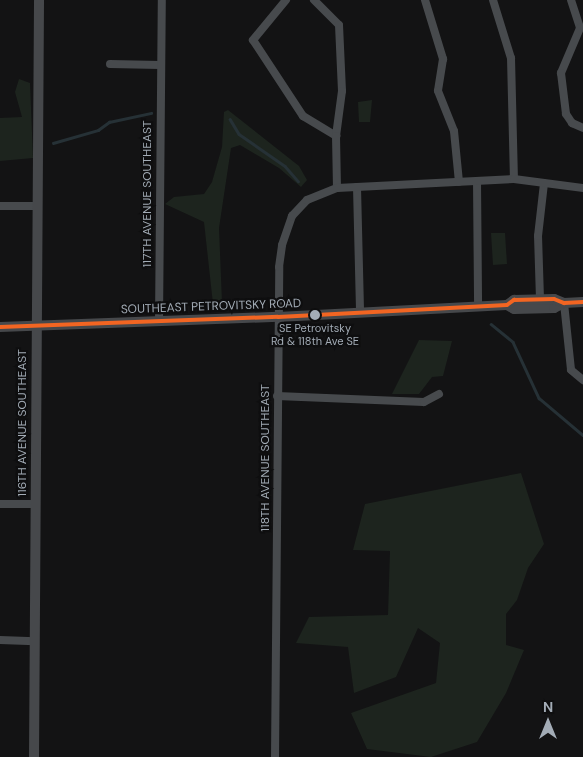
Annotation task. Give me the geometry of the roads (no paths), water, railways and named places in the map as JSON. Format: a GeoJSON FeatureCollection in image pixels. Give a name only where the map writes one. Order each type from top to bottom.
{"type":"FeatureCollection","features":[{"type":"Feature","properties":{"kind":"street","name":"116TH AVENUE SOUTHEAST"},"geometry":{"type":"LineString","coordinates":[[34,757],[39,0]]}},
{"type":"Feature","properties":{"kind":"street","name":"117TH AVENUE SOUTHEAST"},"geometry":{"type":"LineString","coordinates":[[159,322],[162,0]]}},
{"type":"Feature","properties":{"kind":"street"},"geometry":{"type":"LineString","coordinates":[[286,0],[253,40],[303,116],[336,136]]}},
{"type":"Feature","properties":{"kind":"street"},"geometry":{"type":"LineString","coordinates":[[314,0],[339,25],[342,92],[336,136],[337,188]]}},
{"type":"Feature","properties":{"kind":"street"},"geometry":{"type":"LineString","coordinates":[[425,0],[441,50],[442,65],[438,91],[454,131],[459,182]]}},
{"type":"Feature","properties":{"kind":"street"},"geometry":{"type":"LineString","coordinates":[[493,0],[511,58],[514,179]]}},
{"type":"Feature","properties":{"kind":"street"},"geometry":{"type":"LineString","coordinates":[[571,0],[580,28],[561,73],[566,114],[572,122],[583,128]]}},
{"type":"Feature","properties":{"kind":"street"},"geometry":{"type":"LineString","coordinates":[[110,64],[160,65]]}},
{"type":"Feature","properties":{"kind":"street","name":"118TH AVENUE SOUTHEAST"},"geometry":{"type":"LineString","coordinates":[[275,757],[279,267],[289,222],[308,200],[337,188],[514,179],[583,188]]}},
{"type":"Feature","properties":{"kind":"street"},"geometry":{"type":"LineString","coordinates":[[476,181],[478,307]]}},
{"type":"Feature","properties":{"kind":"street"},"geometry":{"type":"LineString","coordinates":[[540,299],[538,236],[544,182]]}},
{"type":"Feature","properties":{"kind":"street"},"geometry":{"type":"LineString","coordinates":[[358,187],[360,313]]}},
{"type":"Feature","properties":{"kind":"street"},"geometry":{"type":"LineString","coordinates":[[0,206],[37,206]]}},
{"type":"Feature","properties":{"kind":"street","name":"SOUTHEAST PETROVITSKY ROAD"},"geometry":{"type":"LineString","coordinates":[[0,327],[159,322],[478,307],[507,305],[514,300],[554,299],[564,303]]}},
{"type":"Feature","properties":{"kind":"street","name":"SOUTHEAST PETROVITSKY ROAD"},"geometry":{"type":"LineString","coordinates":[[507,305],[514,309],[554,308],[564,303],[583,302]]}},
{"type":"Feature","properties":{"kind":"street"},"geometry":{"type":"LineString","coordinates":[[564,303],[571,370],[583,380]]}},
{"type":"Feature","properties":{"kind":"street"},"geometry":{"type":"LineString","coordinates":[[277,396],[424,402],[439,394]]}},
{"type":"Feature","properties":{"kind":"street"},"geometry":{"type":"LineString","coordinates":[[0,504],[35,504]]}},
{"type":"Feature","properties":{"kind":"street"},"geometry":{"type":"LineString","coordinates":[[0,640],[34,640]]}},
{"type":"Feature","properties":{"kind":"waterway"},"geometry":{"type":"LineString","coordinates":[[53,143],[98,130],[109,122],[151,113]]}},
{"type":"Feature","properties":{"kind":"waterway"},"geometry":{"type":"LineString","coordinates":[[230,119],[239,134],[285,166],[298,181]]}},
{"type":"Feature","properties":{"kind":"waterway"},"geometry":{"type":"LineString","coordinates":[[491,324],[513,342],[539,398],[583,435]]}},
{"type":"Feature","properties":{"kind":"place","name":"SE Petrovitsky Rd & 118th Ave SE"},"geometry":{"type":"Point","coordinates":[315,315]}}]}
